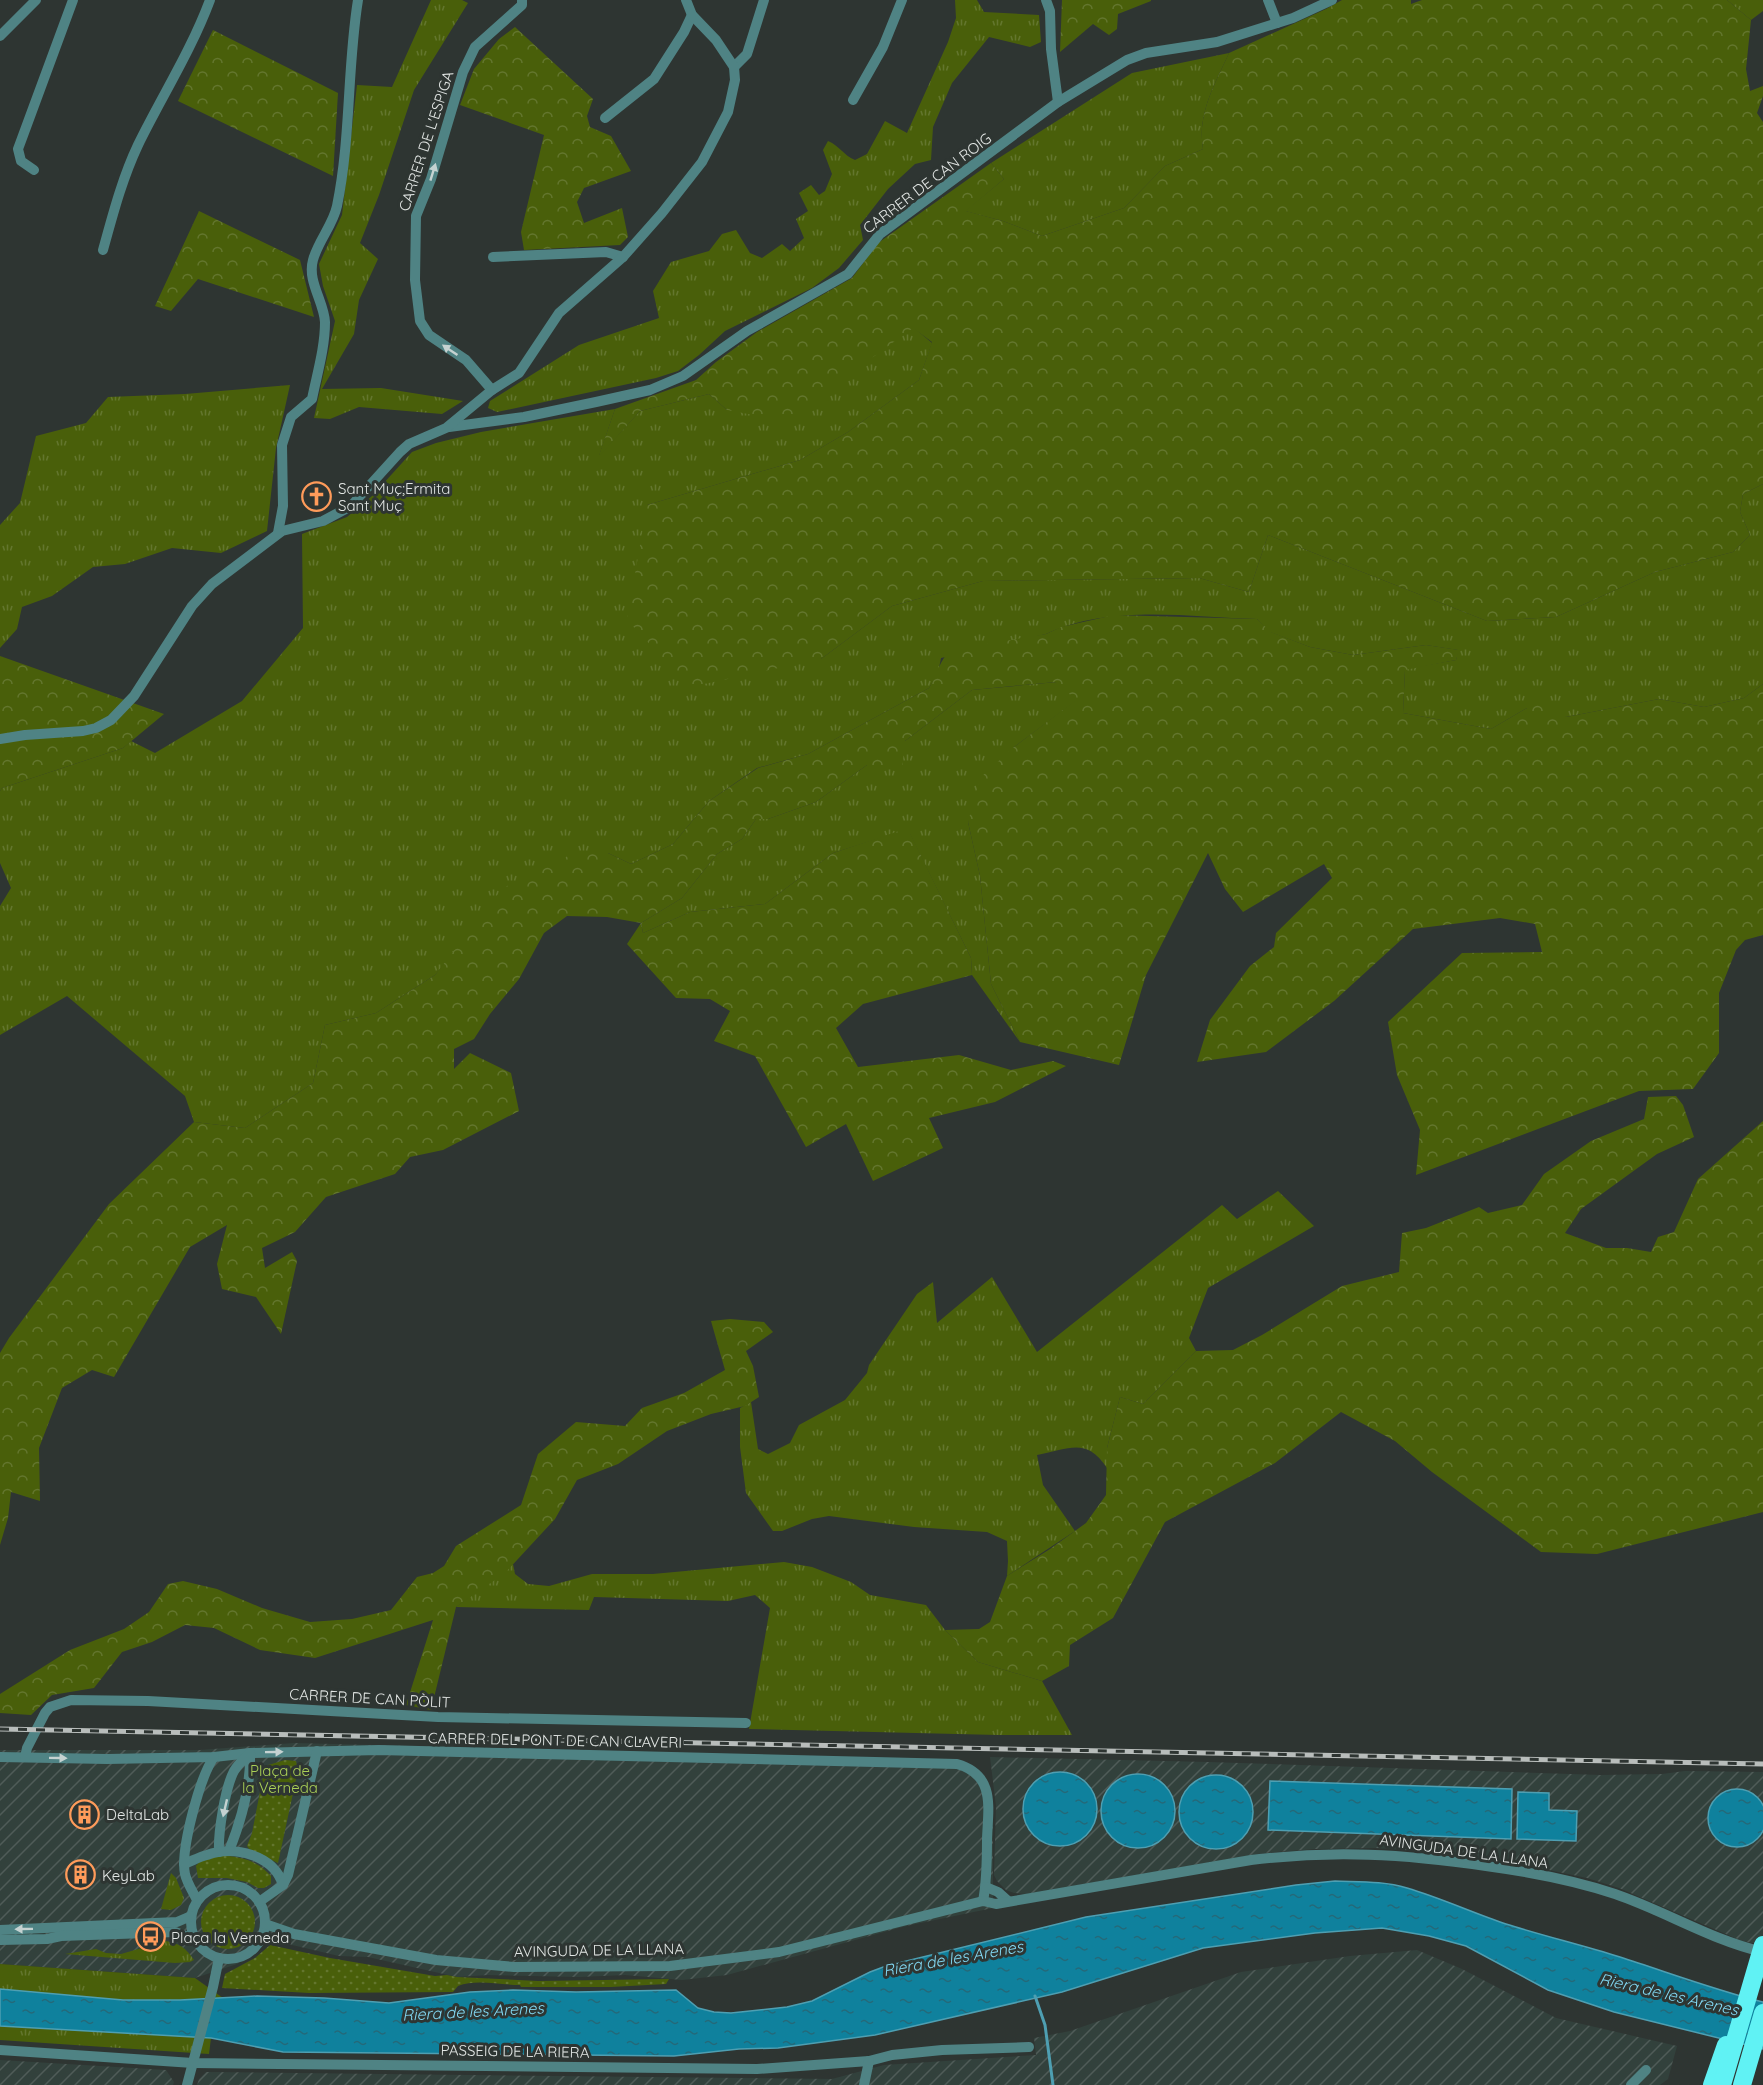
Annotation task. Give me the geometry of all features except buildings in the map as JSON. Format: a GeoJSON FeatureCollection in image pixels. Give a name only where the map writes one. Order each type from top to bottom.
{"type":"FeatureCollection","features":[{"type":"Feature","properties":{"kind":"highway"},"geometry":{"type":"LineString","coordinates":[[1722,2085],[1763,1945]]}},
{"type":"Feature","properties":{"kind":"highway"},"geometry":{"type":"LineString","coordinates":[[1712,2085],[1733,2025],[1747,2000]]}},
{"type":"Feature","properties":{"kind":"highway"},"geometry":{"type":"LineString","coordinates":[[1742,2085],[1763,2013]]}},
{"type":"Feature","properties":{"kind":"street"},"geometry":{"type":"LineString","coordinates":[[0,36],[36,0]]}},
{"type":"Feature","properties":{"kind":"street"},"geometry":{"type":"LineString","coordinates":[[34,170],[21,161],[18,149],[73,0]]}},
{"type":"Feature","properties":{"kind":"street"},"geometry":{"type":"LineString","coordinates":[[103,250],[122,182],[138,145],[200,28],[210,0]]}},
{"type":"Feature","properties":{"kind":"street"},"geometry":{"type":"LineString","coordinates":[[278,533],[284,506],[282,445],[291,417],[312,399],[323,338],[324,312],[316,290],[312,260],[337,207],[347,120],[352,37],[358,0]]}},
{"type":"Feature","properties":{"kind":"street"},"geometry":{"type":"LineString","coordinates":[[0,739],[83,731],[96,728],[111,720],[123,710],[142,684],[182,620],[202,594],[278,533],[322,521],[342,512],[358,501],[409,444],[441,430],[492,390],[519,373],[559,313],[623,257],[662,213],[702,162],[728,112],[735,80],[735,67],[716,40],[692,15],[686,0]]}},
{"type":"Feature","properties":{"kind":"street"},"geometry":{"type":"LineString","coordinates":[[735,67],[747,54],[764,0]]}},
{"type":"Feature","properties":{"kind":"street"},"geometry":{"type":"LineString","coordinates":[[853,99],[883,47],[902,0]]}},
{"type":"Feature","properties":{"kind":"street"},"geometry":{"type":"LineString","coordinates":[[1268,0],[1277,23]]}},
{"type":"Feature","properties":{"kind":"street","name":"CARRER DE CAN ROIG"},"geometry":{"type":"LineString","coordinates":[[441,430],[524,417],[650,390],[683,376],[747,331],[848,274],[880,234],[1058,102],[1127,60],[1146,53],[1217,42],[1277,23],[1332,0]]}},
{"type":"Feature","properties":{"kind":"street","name":"CARRER DE L'ESPIGA"},"geometry":{"type":"LineString","coordinates":[[492,390],[466,360],[429,335],[420,321],[415,280],[416,216],[431,179],[463,72],[475,47],[523,2]]}},
{"type":"Feature","properties":{"kind":"street"},"geometry":{"type":"LineString","coordinates":[[1049,4],[1051,49],[1058,102]]}},
{"type":"Feature","properties":{"kind":"street"},"geometry":{"type":"LineString","coordinates":[[605,118],[654,79],[684,32],[692,15]]}},
{"type":"Feature","properties":{"kind":"street"},"geometry":{"type":"LineString","coordinates":[[493,257],[606,252],[623,257]]}},
{"type":"Feature","properties":{"kind":"street","name":"CARRER DE CAN PÒLIT"},"geometry":{"type":"LineString","coordinates":[[25,1757],[27,1748],[45,1713],[50,1707],[71,1700],[148,1701],[438,1717],[746,1723]]}},
{"type":"Feature","properties":{"kind":"street","name":"CARRER DEL PONT DE CAN CLAVERI"},"geometry":{"type":"LineString","coordinates":[[0,1756],[107,1759],[379,1750],[957,1764],[974,1772],[985,1787],[989,1802],[986,1887],[983,1901]]}},
{"type":"Feature","properties":{"kind":"street"},"geometry":{"type":"LineString","coordinates":[[259,1902],[283,1885],[288,1875],[317,1751]]}},
{"type":"Feature","properties":{"kind":"street"},"geometry":{"type":"LineString","coordinates":[[224,1852],[218,1838],[233,1774],[240,1762],[250,1753]]}},
{"type":"Feature","properties":{"kind":"street"},"geometry":{"type":"LineString","coordinates":[[224,1852],[244,1800],[250,1770],[250,1753]]}},
{"type":"Feature","properties":{"kind":"street"},"geometry":{"type":"LineString","coordinates":[[197,1900],[185,1875],[184,1854],[197,1802],[209,1765],[214,1757]]}},
{"type":"Feature","properties":{"kind":"street"},"geometry":{"type":"LineString","coordinates":[[184,1864],[207,1854],[224,1852],[251,1854],[280,1875],[283,1885]]}},
{"type":"Feature","properties":{"kind":"street","name":"AVINGUDA DE LA LLANA"},"geometry":{"type":"LineString","coordinates":[[265,1924],[294,1934],[436,1960],[514,1967],[670,1966],[779,1952],[983,1901],[996,1904],[1251,1860],[1287,1856],[1371,1853],[1464,1863],[1580,1883],[1617,1895],[1728,1941],[1763,1952]]}},
{"type":"Feature","properties":{"kind":"street"},"geometry":{"type":"LineString","coordinates":[[233,1884],[252,1893],[259,1902],[265,1924],[262,1936],[255,1947],[245,1955],[232,1959],[219,1958],[203,1950],[195,1940],[190,1916],[197,1900],[211,1888],[233,1884]]}},
{"type":"Feature","properties":{"kind":"street"},"geometry":{"type":"LineString","coordinates":[[986,1887],[998,1892],[1008,1901]]}},
{"type":"Feature","properties":{"kind":"street"},"geometry":{"type":"LineString","coordinates":[[0,1930],[177,1922],[190,1916]]}},
{"type":"Feature","properties":{"kind":"street"},"geometry":{"type":"LineString","coordinates":[[0,1940],[175,1932],[195,1940]]}},
{"type":"Feature","properties":{"kind":"street","name":"AVINGUDA DE LA LLANA"},"geometry":{"type":"LineString","coordinates":[[262,1936],[294,1934]]}},
{"type":"Feature","properties":{"kind":"street"},"geometry":{"type":"LineString","coordinates":[[187,2085],[219,1958]]}},
{"type":"Feature","properties":{"kind":"street","name":"PASSEIG DE LA RIERA"},"geometry":{"type":"LineString","coordinates":[[0,2050],[193,2063],[757,2068],[869,2061],[892,2055],[942,2050],[1029,2047]]}},
{"type":"Feature","properties":{"kind":"street"},"geometry":{"type":"LineString","coordinates":[[864,2085],[869,2061]]}},
{"type":"Feature","properties":{"kind":"street"},"geometry":{"type":"LineString","coordinates":[[1631,2085],[1646,2070]]}},
{"type":"Feature","properties":{"kind":"shaded area"},"geometry":{"type":"Polygon","coordinates":[[[294,1743],[961,1760],[984,1775],[989,1792],[993,1815],[993,1908],[906,1926],[727,1975],[682,1980],[625,1975],[457,1977],[368,1957],[339,1956],[271,1940],[237,1964],[195,1978],[0,1964],[0,1750],[200,1750],[294,1743]]]}},
{"type":"Feature","properties":{"kind":"shaded area"},"geometry":{"type":"Polygon","coordinates":[[[990,1757],[1601,1775],[1662,1774],[1685,1771],[1763,1772],[1763,1945],[1742,1941],[1619,1888],[1587,1878],[1511,1862],[1376,1848],[1264,1853],[1026,1894],[1014,1893],[1006,1890],[994,1875],[996,1806],[990,1757]]]}},
{"type":"Feature","properties":{"kind":"shaded area"},"geometry":{"type":"Polygon","coordinates":[[[1417,1950],[1462,1969],[1556,2018],[1677,2046],[1668,2079],[1660,2085],[197,2085],[206,2072],[832,2079],[884,2065],[1036,2055],[1034,2038],[1070,2031],[1241,1972],[1350,1956],[1417,1950]]]}},
{"type":"Feature","properties":{"kind":"shaded area"},"geometry":{"type":"Polygon","coordinates":[[[0,2060],[166,2070],[174,2082],[173,2085],[0,2085],[0,2060]]]}},
{"type":"Feature","properties":{"kind":"green space"},"geometry":{"type":"Polygon","coordinates":[[[431,0],[462,0],[468,3],[414,90],[379,195],[360,243],[378,259],[359,300],[354,334],[322,389],[381,388],[463,401],[442,414],[359,407],[330,419],[314,418],[335,321],[323,286],[319,264],[342,215],[357,85],[392,87],[431,0]]]}},
{"type":"Feature","properties":{"kind":"green space"},"geometry":{"type":"Polygon","coordinates":[[[955,0],[977,0],[984,12],[1039,15],[1041,42],[1030,47],[989,37],[952,83],[933,127],[931,160],[915,164],[888,189],[860,225],[863,240],[839,268],[812,288],[725,331],[678,371],[656,378],[497,412],[488,408],[490,401],[579,345],[659,318],[653,291],[671,262],[709,251],[722,234],[736,230],[750,253],[762,258],[782,244],[790,251],[804,238],[796,219],[808,211],[799,193],[811,185],[819,195],[825,191],[832,174],[823,150],[828,141],[855,160],[867,154],[885,121],[907,133],[948,42],[956,18],[955,0]]]}},
{"type":"Feature","properties":{"kind":"green space"},"geometry":{"type":"Polygon","coordinates":[[[1062,0],[1151,1],[1118,14],[1117,29],[1109,35],[1093,24],[1060,52],[1062,0]]]}},
{"type":"Feature","properties":{"kind":"green space"},"geometry":{"type":"Polygon","coordinates":[[[1342,0],[1411,0],[1411,4],[1422,0],[1727,0],[1751,20],[1746,69],[1750,91],[1763,86],[1763,96],[1757,113],[1763,122],[1763,484],[1743,494],[1740,512],[1750,535],[1733,552],[1655,572],[1556,617],[1487,621],[1268,535],[1249,592],[1199,578],[983,581],[892,606],[821,659],[690,687],[627,620],[647,505],[800,460],[848,432],[919,380],[932,342],[913,328],[785,421],[727,410],[709,394],[640,411],[598,458],[615,409],[696,380],[757,332],[852,278],[878,243],[991,163],[1004,179],[966,211],[1003,221],[1042,236],[1124,208],[1165,166],[1203,149],[1205,111],[1229,53],[1342,0]]]}},
{"type":"Feature","properties":{"kind":"green space"},"geometry":{"type":"Polygon","coordinates":[[[1727,0],[1763,0],[1763,11],[1751,20],[1727,0]]]}},
{"type":"Feature","properties":{"kind":"green space"},"geometry":{"type":"Polygon","coordinates":[[[515,27],[593,99],[587,116],[590,127],[611,136],[631,171],[584,188],[577,202],[584,223],[622,208],[628,237],[620,245],[524,250],[521,232],[544,135],[460,105],[474,69],[499,39],[515,27]]]}},
{"type":"Feature","properties":{"kind":"green space"},"geometry":{"type":"Polygon","coordinates":[[[213,30],[338,93],[333,176],[178,101],[213,30]]]}},
{"type":"Feature","properties":{"kind":"green space"},"geometry":{"type":"Polygon","coordinates":[[[1229,53],[1205,111],[1203,149],[1165,166],[1124,208],[1042,236],[1003,221],[965,211],[1004,179],[991,163],[1132,73],[1229,53]]]}},
{"type":"Feature","properties":{"kind":"green space"},"geometry":{"type":"Polygon","coordinates":[[[199,211],[300,260],[314,317],[198,279],[171,311],[155,306],[199,211]]]}},
{"type":"Feature","properties":{"kind":"green space"},"geometry":{"type":"Polygon","coordinates":[[[913,327],[932,343],[919,380],[848,432],[800,460],[647,505],[821,659],[892,606],[983,581],[1199,578],[1249,592],[1268,535],[1487,621],[1556,617],[1655,572],[1733,552],[1750,535],[1740,512],[1743,494],[1763,484],[1763,684],[1744,698],[1704,707],[1659,699],[1566,717],[1527,708],[1491,729],[1403,713],[1405,669],[1456,660],[1458,650],[1426,645],[1353,655],[1310,647],[1270,632],[1257,619],[1149,614],[1096,619],[1046,634],[941,658],[938,673],[929,688],[808,754],[757,768],[709,801],[673,844],[631,864],[608,853],[457,949],[435,975],[376,1013],[325,1025],[313,1083],[245,1128],[194,1122],[185,1096],[67,996],[0,1035],[0,906],[11,888],[0,863],[0,791],[2,788],[123,748],[131,741],[155,753],[242,701],[303,628],[302,534],[347,517],[372,496],[412,452],[436,443],[481,432],[615,409],[599,456],[640,411],[709,394],[727,410],[913,327]]]}},
{"type":"Feature","properties":{"kind":"green space"},"geometry":{"type":"Polygon","coordinates":[[[290,385],[276,448],[267,531],[221,553],[172,548],[125,564],[93,567],[52,596],[22,607],[17,629],[0,648],[0,525],[20,503],[36,436],[86,423],[108,397],[185,394],[290,385]]]}},
{"type":"Feature","properties":{"kind":"green space"},"geometry":{"type":"Polygon","coordinates":[[[1114,615],[1257,619],[1271,632],[1310,647],[1353,655],[1426,645],[1459,650],[1456,660],[1405,670],[1403,713],[1491,729],[1527,708],[1548,702],[1566,717],[1659,699],[1704,707],[1744,698],[1763,684],[1763,935],[1745,940],[1736,950],[1719,993],[1719,1053],[1693,1089],[1639,1091],[1416,1175],[1420,1130],[1397,1075],[1388,1022],[1462,953],[1542,952],[1535,924],[1500,918],[1413,929],[1334,1001],[1266,1052],[1197,1062],[1210,1020],[1250,966],[1274,947],[1276,933],[1332,878],[1324,864],[1243,912],[1225,889],[1208,853],[1146,975],[1119,1065],[1020,1042],[991,984],[980,876],[968,822],[980,778],[1014,747],[1076,700],[1056,682],[972,690],[905,741],[902,770],[867,765],[816,802],[768,819],[756,819],[742,839],[717,854],[682,898],[641,923],[607,917],[567,916],[544,933],[519,979],[490,1014],[474,1039],[454,1049],[454,1069],[470,1053],[511,1073],[519,1111],[443,1150],[410,1157],[395,1174],[326,1197],[295,1232],[262,1248],[265,1268],[292,1252],[297,1261],[281,1334],[256,1297],[222,1289],[217,1264],[227,1225],[190,1247],[114,1377],[92,1370],[62,1388],[39,1448],[40,1501],[11,1492],[8,1518],[0,1545],[0,1353],[109,1204],[194,1122],[245,1128],[313,1083],[325,1025],[376,1013],[435,975],[503,888],[578,851],[608,853],[631,864],[673,844],[709,801],[758,768],[808,754],[929,688],[944,658],[951,650],[1046,634],[1061,627],[1114,615]]]}},
{"type":"Feature","properties":{"kind":"green space"},"geometry":{"type":"Polygon","coordinates":[[[0,656],[164,714],[123,748],[2,788],[0,791],[0,656]]]}},
{"type":"Feature","properties":{"kind":"green space"},"geometry":{"type":"Polygon","coordinates":[[[1057,682],[1077,700],[1014,747],[968,822],[980,876],[991,984],[1020,1042],[972,975],[971,958],[910,834],[902,831],[833,853],[765,904],[690,912],[643,933],[641,923],[682,898],[717,854],[742,839],[756,819],[768,819],[816,802],[905,741],[972,690],[1057,682]]]}},
{"type":"Feature","properties":{"kind":"green space"},"geometry":{"type":"Polygon","coordinates":[[[902,830],[910,833],[971,958],[972,975],[863,1004],[836,1028],[858,1067],[959,1055],[1011,1070],[1053,1061],[1066,1066],[995,1102],[929,1118],[943,1148],[873,1181],[846,1124],[806,1147],[755,1056],[714,1041],[730,1011],[710,999],[676,998],[627,944],[641,923],[643,933],[690,912],[765,904],[833,853],[902,830]]]}},
{"type":"Feature","properties":{"kind":"green space"},"geometry":{"type":"Polygon","coordinates":[[[1676,1096],[1683,1105],[1694,1137],[1657,1154],[1581,1209],[1565,1233],[1606,1248],[1627,1248],[1651,1252],[1658,1237],[1674,1232],[1698,1179],[1763,1121],[1763,1512],[1597,1554],[1541,1552],[1432,1472],[1395,1441],[1341,1412],[1275,1463],[1165,1522],[1113,1618],[1070,1645],[1069,1666],[1042,1681],[978,1662],[945,1630],[979,1629],[990,1622],[1007,1576],[1086,1523],[1106,1495],[1107,1448],[1120,1397],[1143,1404],[1196,1351],[1233,1350],[1342,1286],[1399,1272],[1402,1233],[1426,1228],[1479,1207],[1488,1213],[1522,1205],[1544,1174],[1591,1141],[1644,1119],[1648,1097],[1676,1096]]]}},
{"type":"Feature","properties":{"kind":"green space"},"geometry":{"type":"Polygon","coordinates":[[[1278,1191],[1314,1226],[1208,1288],[1189,1338],[1196,1351],[1143,1404],[1120,1397],[1107,1448],[1107,1468],[1092,1452],[1084,1449],[1068,1448],[1037,1455],[1043,1485],[1075,1531],[1007,1576],[1007,1541],[987,1532],[914,1527],[829,1516],[812,1519],[782,1531],[773,1531],[746,1493],[740,1447],[740,1408],[751,1402],[758,1449],[768,1454],[790,1443],[799,1425],[845,1400],[867,1373],[869,1365],[917,1294],[933,1282],[937,1323],[992,1277],[1037,1352],[1222,1205],[1237,1219],[1278,1191]]]}},
{"type":"Feature","properties":{"kind":"green space"},"geometry":{"type":"Polygon","coordinates":[[[730,1319],[764,1322],[773,1332],[746,1351],[753,1366],[759,1397],[745,1406],[711,1414],[667,1431],[618,1464],[577,1480],[555,1519],[505,1573],[456,1607],[431,1710],[406,1705],[433,1620],[315,1658],[260,1650],[214,1628],[185,1625],[152,1642],[122,1652],[94,1688],[52,1695],[31,1715],[0,1713],[0,1694],[70,1650],[124,1629],[149,1612],[168,1584],[183,1581],[217,1589],[262,1608],[310,1622],[352,1619],[391,1610],[417,1577],[433,1573],[444,1566],[456,1546],[521,1505],[538,1454],[576,1422],[625,1426],[642,1408],[684,1393],[725,1370],[711,1321],[730,1319]]]}},
{"type":"Feature","properties":{"kind":"green space"},"geometry":{"type":"Polygon","coordinates":[[[784,1562],[812,1567],[851,1582],[870,1595],[926,1605],[945,1630],[978,1662],[1042,1681],[1072,1735],[749,1729],[770,1608],[755,1595],[728,1601],[594,1597],[589,1610],[456,1607],[513,1564],[515,1574],[528,1584],[549,1586],[592,1574],[653,1574],[784,1562]]]}},
{"type":"Feature","properties":{"kind":"green space","name":"Plaça de la Verneda"},"geometry":{"type":"Polygon","coordinates":[[[285,1760],[296,1761],[298,1770],[278,1863],[250,1850],[247,1846],[252,1833],[265,1766],[285,1760]]]}},
{"type":"Feature","properties":{"kind":"green space"},"geometry":{"type":"Polygon","coordinates":[[[220,1856],[241,1858],[260,1866],[271,1876],[271,1884],[258,1888],[247,1882],[227,1878],[198,1878],[196,1866],[201,1860],[220,1856]]]}},
{"type":"Feature","properties":{"kind":"green space"},"geometry":{"type":"Polygon","coordinates":[[[171,1873],[176,1878],[184,1898],[181,1905],[171,1910],[161,1909],[171,1873]]]}},
{"type":"Feature","properties":{"kind":"green space"},"geometry":{"type":"Polygon","coordinates":[[[223,1895],[233,1895],[243,1899],[251,1907],[255,1922],[251,1937],[243,1945],[233,1949],[223,1949],[213,1945],[205,1937],[201,1927],[201,1917],[205,1907],[213,1899],[223,1895]]]}},
{"type":"Feature","properties":{"kind":"green space"},"geometry":{"type":"Polygon","coordinates":[[[166,1941],[182,1947],[194,1960],[175,1963],[65,1954],[96,1949],[106,1953],[121,1954],[166,1941]]]}},
{"type":"Feature","properties":{"kind":"green space"},"geometry":{"type":"Polygon","coordinates":[[[270,1945],[435,1976],[538,1981],[669,1979],[666,1984],[611,1987],[521,1987],[520,1985],[472,1983],[458,1986],[453,1992],[309,1993],[222,1988],[225,1974],[255,1958],[270,1945]]]}},
{"type":"Feature","properties":{"kind":"green space"},"geometry":{"type":"Polygon","coordinates":[[[0,1964],[195,1978],[223,1998],[123,2000],[0,1989],[0,1964]]]}},
{"type":"Feature","properties":{"kind":"green space"},"geometry":{"type":"Polygon","coordinates":[[[0,2026],[211,2038],[209,2054],[0,2040],[0,2026]]]}},
{"type":"Feature","properties":{"kind":"water"},"geometry":{"type":"Polygon","coordinates":[[[1060,1772],[1074,1775],[1086,1783],[1094,1795],[1097,1809],[1094,1823],[1086,1835],[1074,1843],[1060,1846],[1046,1843],[1034,1835],[1026,1823],[1023,1809],[1026,1795],[1034,1783],[1046,1775],[1060,1772]]]}},
{"type":"Feature","properties":{"kind":"water"},"geometry":{"type":"Polygon","coordinates":[[[1138,1774],[1152,1777],[1164,1785],[1172,1797],[1175,1811],[1172,1825],[1164,1837],[1152,1845],[1138,1848],[1124,1845],[1112,1837],[1104,1825],[1101,1811],[1104,1797],[1112,1785],[1124,1777],[1138,1774]]]}},
{"type":"Feature","properties":{"kind":"water"},"geometry":{"type":"Polygon","coordinates":[[[1216,1775],[1230,1778],[1242,1786],[1250,1798],[1253,1812],[1250,1826],[1242,1838],[1230,1846],[1216,1849],[1202,1846],[1190,1838],[1182,1826],[1179,1812],[1182,1798],[1190,1786],[1202,1778],[1216,1775]]]}},
{"type":"Feature","properties":{"kind":"water"},"geometry":{"type":"Polygon","coordinates":[[[1270,1781],[1512,1789],[1511,1839],[1268,1830],[1270,1781]]]}},
{"type":"Feature","properties":{"kind":"water"},"geometry":{"type":"Polygon","coordinates":[[[1737,1789],[1748,1791],[1761,1802],[1766,1818],[1764,1829],[1753,1842],[1737,1847],[1726,1845],[1713,1834],[1708,1818],[1710,1807],[1721,1794],[1737,1789]]]}},
{"type":"Feature","properties":{"kind":"water"},"geometry":{"type":"Polygon","coordinates":[[[1518,1792],[1549,1793],[1549,1810],[1577,1811],[1576,1841],[1517,1839],[1518,1792]]]}},
{"type":"Feature","properties":{"kind":"water","name":"Riera de les Arenes"},"geometry":{"type":"Polygon","coordinates":[[[1335,1881],[1380,1883],[1407,1888],[1506,1924],[1763,2002],[1763,2049],[1614,2012],[1548,1990],[1466,1946],[1429,1936],[1382,1928],[1315,1933],[1203,1948],[1062,1992],[875,2035],[778,2048],[739,2049],[674,2056],[283,2052],[211,2038],[0,2026],[0,1989],[123,2000],[257,1996],[389,2003],[470,1992],[513,1990],[576,1992],[676,1990],[698,2008],[714,2012],[731,2013],[787,2007],[812,2001],[886,1966],[1086,1917],[1335,1881]]]}},
{"type":"Feature","properties":{"kind":"waterway"},"geometry":{"type":"LineString","coordinates":[[1035,1996],[1045,2025],[1053,2085]]}},
{"type":"Feature","properties":{"kind":"railway"},"geometry":{"type":"LineString","coordinates":[[0,1729],[1763,1764]]}},
{"type":"Feature","properties":{"kind":"place","name":"Sant Muç;Ermita Sant Muç"},"geometry":{"type":"Point","coordinates":[317,497]}},
{"type":"Feature","properties":{"kind":"place","name":"DeltaLab"},"geometry":{"type":"Point","coordinates":[85,1814]}},
{"type":"Feature","properties":{"kind":"place","name":"KeyLab"},"geometry":{"type":"Point","coordinates":[81,1875]}},
{"type":"Feature","properties":{"kind":"place","name":"Plaça la Verneda"},"geometry":{"type":"Point","coordinates":[150,1937]}}]}
